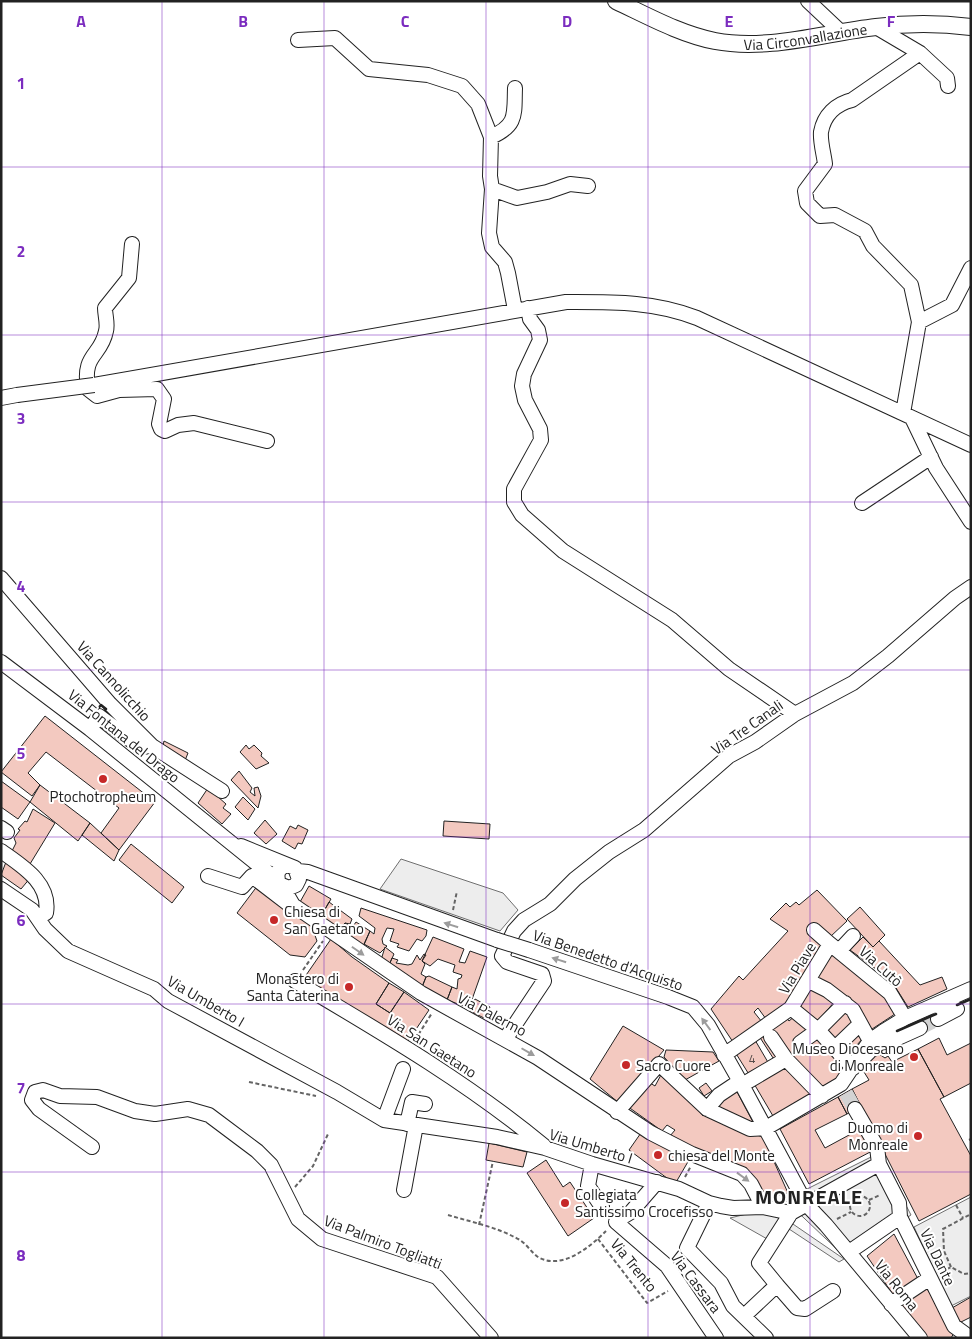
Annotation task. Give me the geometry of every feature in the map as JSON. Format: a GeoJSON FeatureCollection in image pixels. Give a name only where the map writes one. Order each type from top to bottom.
{"type":"FeatureCollection","features":[{"type":"Feature","properties":{"kind":"main road","name":"Via Circonvallazione"},"geometry":{"type":"LineString","coordinates":[[616,1],[686,34],[716,41],[748,43],[778,41],[876,27],[930,23],[971,27]]}},
{"type":"Feature","properties":{"kind":"street"},"geometry":{"type":"LineString","coordinates":[[808,1],[842,33]]}},
{"type":"Feature","properties":{"kind":"street"},"geometry":{"type":"LineString","coordinates":[[876,27],[920,53],[947,78],[948,86]]}},
{"type":"Feature","properties":{"kind":"street"},"geometry":{"type":"LineString","coordinates":[[298,40],[335,38],[369,69],[428,75],[462,86],[478,104],[491,137],[490,176],[492,189],[489,233],[492,247],[504,262],[521,309],[538,330],[540,340],[524,374],[522,386],[525,400],[540,429],[541,440],[514,489],[514,502],[522,515],[563,551],[672,620],[729,669],[795,714]]}},
{"type":"Feature","properties":{"kind":"street"},"geometry":{"type":"LineString","coordinates":[[920,53],[852,100],[841,103],[829,112],[821,133],[825,164],[805,190],[807,203],[820,216],[834,214],[865,231],[873,246],[911,285],[919,322],[907,416],[971,522]]}},
{"type":"Feature","properties":{"kind":"street"},"geometry":{"type":"LineString","coordinates":[[491,137],[505,131],[513,122],[515,88]]}},
{"type":"Feature","properties":{"kind":"street"},"geometry":{"type":"LineString","coordinates":[[492,189],[517,198],[547,192],[570,184],[588,186]]}},
{"type":"Feature","properties":{"kind":"street"},"geometry":{"type":"LineString","coordinates":[[132,244],[129,278],[105,308],[106,330],[102,342],[88,364],[86,376],[88,389],[93,395],[104,395],[118,386],[521,309],[566,302],[640,303],[672,308],[697,318],[971,445]]}},
{"type":"Feature","properties":{"kind":"street"},"geometry":{"type":"LineString","coordinates":[[919,322],[952,305],[971,268]]}},
{"type":"Feature","properties":{"kind":"street"},"geometry":{"type":"LineString","coordinates":[[1,398],[94,385],[157,389],[164,399],[159,424],[161,429],[165,431],[178,425],[194,422],[267,441]]}},
{"type":"Feature","properties":{"kind":"street"},"geometry":{"type":"LineString","coordinates":[[862,503],[931,457]]}},
{"type":"Feature","properties":{"kind":"street","name":"Via Cannolicchio"},"geometry":{"type":"LineString","coordinates":[[1,578],[110,704],[152,746]]}},
{"type":"Feature","properties":{"kind":"street","name":"Via Tre Canali"},"geometry":{"type":"LineString","coordinates":[[502,942],[524,920],[550,904],[575,879],[609,852],[644,830],[729,756],[755,742],[795,714],[853,683],[888,656],[955,598],[971,587]]}},
{"type":"Feature","properties":{"kind":"street","name":"Via Fontana del Drago"},"geometry":{"type":"LineString","coordinates":[[1,662],[90,729],[280,883]]}},
{"type":"Feature","properties":{"kind":"street","name":"Via Cannolicchio"},"geometry":{"type":"LineString","coordinates":[[90,729],[99,716],[140,747],[152,746]]}},
{"type":"Feature","properties":{"kind":"street"},"geometry":{"type":"LineString","coordinates":[[152,746],[222,791]]}},
{"type":"Feature","properties":{"kind":"street","name":"Via Fontana del Drago"},"geometry":{"type":"LineString","coordinates":[[225,838],[292,868]]}},
{"type":"Feature","properties":{"kind":"street"},"geometry":{"type":"LineString","coordinates":[[1,851],[32,874],[44,893],[47,906],[46,913],[39,917]]}},
{"type":"Feature","properties":{"kind":"street"},"geometry":{"type":"LineString","coordinates":[[292,868],[299,879],[296,885],[289,888],[280,883],[278,872],[292,868]]}},
{"type":"Feature","properties":{"kind":"street","name":"Via Benedetto d'Acquisto"},"geometry":{"type":"LineString","coordinates":[[292,868],[308,872],[502,942],[668,996],[693,1007],[708,1025],[806,1204]]}},
{"type":"Feature","properties":{"kind":"street"},"geometry":{"type":"LineString","coordinates":[[208,876],[242,887],[252,876],[291,906],[293,905]]}},
{"type":"Feature","properties":{"kind":"street","name":"Via Palermo"},"geometry":{"type":"LineString","coordinates":[[280,883],[293,905],[421,993],[506,1038],[651,1133],[698,1156],[742,1174],[752,1184],[763,1207]]}},
{"type":"Feature","properties":{"kind":"street","name":"Via Umberto I"},"geometry":{"type":"LineString","coordinates":[[1,889],[39,917],[45,929],[68,951],[154,989],[168,1001],[337,1092],[384,1120],[501,1138],[545,1148],[592,1164],[679,1189],[709,1203],[733,1208],[763,1207]]}},
{"type":"Feature","properties":{"kind":"street","name":"Via Piave"},"geometry":{"type":"LineString","coordinates":[[724,1054],[768,1032],[791,1008],[834,947],[814,930]]}},
{"type":"Feature","properties":{"kind":"street"},"geometry":{"type":"LineString","coordinates":[[834,947],[853,936]]}},
{"type":"Feature","properties":{"kind":"street"},"geometry":{"type":"LineString","coordinates":[[502,942],[502,956],[507,962],[542,974],[544,981],[506,1038]]}},
{"type":"Feature","properties":{"kind":"street","name":"Via Cutò"},"geometry":{"type":"LineString","coordinates":[[834,947],[890,993],[905,1018]]}},
{"type":"Feature","properties":{"kind":"street"},"geometry":{"type":"LineString","coordinates":[[809,981],[854,1010],[870,1041]]}},
{"type":"Feature","properties":{"kind":"street","name":"Via San Gaetano"},"geometry":{"type":"LineString","coordinates":[[295,982],[410,1049],[489,1102],[545,1148]]}},
{"type":"Feature","properties":{"kind":"street"},"geometry":{"type":"LineString","coordinates":[[617,1112],[659,1064],[707,1109],[750,1129],[766,1128],[822,1096],[844,1089],[855,1065],[870,1041],[905,1018],[971,989]]}},
{"type":"Feature","properties":{"kind":"street"},"geometry":{"type":"LineString","coordinates":[[800,1043],[818,1030],[845,1003]]}},
{"type":"Feature","properties":{"kind":"street"},"geometry":{"type":"LineString","coordinates":[[791,1008],[818,1030],[855,1065]]}},
{"type":"Feature","properties":{"kind":"street"},"geometry":{"type":"LineString","coordinates":[[938,1019],[957,1009]]}},
{"type":"Feature","properties":{"kind":"street"},"geometry":{"type":"LineString","coordinates":[[835,1048],[860,1024]]}},
{"type":"Feature","properties":{"kind":"street"},"geometry":{"type":"LineString","coordinates":[[855,1065],[871,1050],[920,1028]]}},
{"type":"Feature","properties":{"kind":"street"},"geometry":{"type":"LineString","coordinates":[[768,1032],[786,1059],[822,1096]]}},
{"type":"Feature","properties":{"kind":"street"},"geometry":{"type":"LineString","coordinates":[[707,1109],[719,1095],[786,1059]]}},
{"type":"Feature","properties":{"kind":"street"},"geometry":{"type":"LineString","coordinates":[[384,1120],[402,1069]]}},
{"type":"Feature","properties":{"kind":"street","name":"Via Palmiro Togliatti"},"geometry":{"type":"LineString","coordinates":[[92,1147],[39,1109],[32,1100],[35,1092],[43,1090],[60,1096],[96,1097],[134,1111],[155,1114],[188,1109],[209,1115],[264,1158],[282,1183],[285,1196],[298,1219],[322,1239],[437,1277],[491,1338]]}},
{"type":"Feature","properties":{"kind":"street"},"geometry":{"type":"LineString","coordinates":[[404,1190],[412,1124],[412,1102],[426,1104]]}},
{"type":"Feature","properties":{"kind":"street","name":"Via Dante"},"geometry":{"type":"LineString","coordinates":[[855,1109],[877,1147],[879,1164],[899,1203],[900,1217],[930,1278],[954,1326],[967,1334]]}},
{"type":"Feature","properties":{"kind":"street"},"geometry":{"type":"LineString","coordinates":[[592,1164],[588,1186],[602,1207]]}},
{"type":"Feature","properties":{"kind":"street"},"geometry":{"type":"LineString","coordinates":[[833,1291],[805,1309],[797,1308],[759,1263],[792,1213],[879,1164]]}},
{"type":"Feature","properties":{"kind":"street","name":"Via Cassara"},"geometry":{"type":"LineString","coordinates":[[657,1182],[631,1212],[619,1220],[667,1266],[716,1338]]}},
{"type":"Feature","properties":{"kind":"street"},"geometry":{"type":"LineString","coordinates":[[709,1203],[687,1248],[721,1283],[733,1306],[766,1338]]}},
{"type":"Feature","properties":{"kind":"street","name":"Via Roma"},"geometry":{"type":"LineString","coordinates":[[806,1204],[849,1252],[920,1338]]}},
{"type":"Feature","properties":{"kind":"street"},"geometry":{"type":"LineString","coordinates":[[763,1207],[792,1213]]}},
{"type":"Feature","properties":{"kind":"street"},"geometry":{"type":"LineString","coordinates":[[849,1252],[900,1217]]}},
{"type":"Feature","properties":{"kind":"street"},"geometry":{"type":"LineString","coordinates":[[891,1304],[930,1278]]}},
{"type":"Feature","properties":{"kind":"street"},"geometry":{"type":"LineString","coordinates":[[744,1316],[778,1285]]}},
{"type":"Feature","properties":{"kind":"path"},"geometry":{"type":"LineString","coordinates":[[452,911],[458,890]]}},
{"type":"Feature","properties":{"kind":"path"},"geometry":{"type":"LineString","coordinates":[[295,982],[330,931]]}},
{"type":"Feature","properties":{"kind":"path"},"geometry":{"type":"LineString","coordinates":[[410,1049],[434,1010]]}},
{"type":"Feature","properties":{"kind":"path"},"geometry":{"type":"LineString","coordinates":[[248,1082],[316,1096]]}},
{"type":"Feature","properties":{"kind":"path"},"geometry":{"type":"LineString","coordinates":[[285,1196],[313,1166],[328,1134]]}},
{"type":"Feature","properties":{"kind":"path"},"geometry":{"type":"LineString","coordinates":[[679,1189],[698,1156]]}},
{"type":"Feature","properties":{"kind":"path"},"geometry":{"type":"LineString","coordinates":[[448,1215],[479,1225],[492,1160]]}},
{"type":"Feature","properties":{"kind":"path"},"geometry":{"type":"LineString","coordinates":[[861,1196],[868,1201],[870,1210],[865,1216],[859,1217],[851,1212],[850,1202],[855,1197],[861,1196]]}},
{"type":"Feature","properties":{"kind":"path"},"geometry":{"type":"LineString","coordinates":[[956,1205],[963,1218]]}},
{"type":"Feature","properties":{"kind":"path"},"geometry":{"type":"LineString","coordinates":[[971,1214],[943,1229],[944,1251],[951,1267],[964,1274],[971,1274]]}},
{"type":"Feature","properties":{"kind":"path","name":"Via Trento"},"geometry":{"type":"LineString","coordinates":[[479,1225],[519,1240],[538,1257],[547,1261],[565,1258],[587,1250],[598,1239],[647,1303],[679,1284]]}},
{"type":"Feature","properties":{"kind":"path"},"geometry":{"type":"LineString","coordinates":[[930,1278],[951,1267]]}},
{"type":"Feature","properties":{"kind":"shaded area"},"geometry":{"type":"Polygon","coordinates":[[[401,859],[503,893],[518,910],[500,931],[380,889],[401,859]]]}},
{"type":"Feature","properties":{"kind":"shaded area"},"geometry":{"type":"Polygon","coordinates":[[[879,1153],[911,1215],[845,1257],[785,1200],[879,1153]]]}},
{"type":"Feature","properties":{"kind":"shaded area"},"geometry":{"type":"Polygon","coordinates":[[[971,1197],[971,1296],[951,1306],[914,1227],[971,1197]]]}},
{"type":"Feature","properties":{"kind":"shaded area"},"geometry":{"type":"Polygon","coordinates":[[[759,1211],[790,1222],[844,1259],[839,1262],[786,1227],[769,1240],[730,1218],[759,1211]]]}},
{"type":"Feature","properties":{"kind":"building","name":"Ptochotropheum"},"geometry":{"type":"Polygon","coordinates":[[[45,716],[155,802],[119,850],[101,833],[119,808],[46,752],[28,773],[40,785],[32,796],[1,772],[45,716]]]}},
{"type":"Feature","properties":{"kind":"building"},"geometry":{"type":"Polygon","coordinates":[[[164,741],[188,753],[184,763],[162,750],[164,741]]]}},
{"type":"Feature","properties":{"kind":"building"},"geometry":{"type":"Polygon","coordinates":[[[246,745],[249,749],[254,745],[262,753],[261,756],[269,763],[256,769],[240,752],[246,745]]]}},
{"type":"Feature","properties":{"kind":"building"},"geometry":{"type":"Polygon","coordinates":[[[239,771],[252,788],[250,792],[255,796],[254,788],[258,787],[261,796],[258,808],[231,780],[239,771]]]}},
{"type":"Feature","properties":{"kind":"building"},"geometry":{"type":"Polygon","coordinates":[[[1,781],[30,802],[18,819],[1,807],[1,781]]]}},
{"type":"Feature","properties":{"kind":"building"},"geometry":{"type":"Polygon","coordinates":[[[40,785],[90,823],[78,841],[30,802],[40,785]]]}},
{"type":"Feature","properties":{"kind":"building"},"geometry":{"type":"Polygon","coordinates":[[[208,788],[226,804],[223,808],[231,814],[222,824],[198,803],[208,788]]]}},
{"type":"Feature","properties":{"kind":"building"},"geometry":{"type":"Polygon","coordinates":[[[243,797],[255,809],[248,820],[235,807],[243,797]]]}},
{"type":"Feature","properties":{"kind":"building"},"geometry":{"type":"Polygon","coordinates":[[[33,809],[55,823],[30,864],[11,853],[16,843],[14,838],[20,830],[18,829],[25,821],[27,822],[33,809]]]}},
{"type":"Feature","properties":{"kind":"building"},"geometry":{"type":"Polygon","coordinates":[[[265,820],[277,834],[266,844],[254,833],[265,820]]]}},
{"type":"Feature","properties":{"kind":"building"},"geometry":{"type":"Polygon","coordinates":[[[444,821],[490,824],[489,839],[443,836],[444,821]]]}},
{"type":"Feature","properties":{"kind":"building"},"geometry":{"type":"Polygon","coordinates":[[[90,823],[119,850],[114,861],[82,835],[90,823]]]}},
{"type":"Feature","properties":{"kind":"building"},"geometry":{"type":"Polygon","coordinates":[[[298,825],[308,830],[302,844],[298,843],[295,849],[282,841],[290,826],[296,829],[298,825]]]}},
{"type":"Feature","properties":{"kind":"building"},"geometry":{"type":"Polygon","coordinates":[[[131,844],[184,887],[172,903],[119,860],[131,844]]]}},
{"type":"Feature","properties":{"kind":"building"},"geometry":{"type":"Polygon","coordinates":[[[6,862],[31,877],[21,889],[1,875],[6,862]]]}},
{"type":"Feature","properties":{"kind":"building","name":"Chiesa di San Gaetano"},"geometry":{"type":"Polygon","coordinates":[[[258,885],[312,927],[317,941],[305,957],[290,955],[237,913],[258,885]]]}},
{"type":"Feature","properties":{"kind":"building"},"geometry":{"type":"Polygon","coordinates":[[[309,886],[331,899],[320,918],[300,902],[309,886]]]}},
{"type":"Feature","properties":{"kind":"building"},"geometry":{"type":"Polygon","coordinates":[[[817,890],[847,921],[830,937],[787,1004],[766,1019],[758,1008],[754,1012],[762,1022],[733,1042],[711,1009],[739,976],[743,980],[788,931],[770,919],[786,903],[790,907],[796,902],[799,905],[817,890]]]}},
{"type":"Feature","properties":{"kind":"building"},"geometry":{"type":"Polygon","coordinates":[[[329,902],[352,919],[350,924],[345,923],[339,931],[320,918],[329,902]]]}},
{"type":"Feature","properties":{"kind":"building"},"geometry":{"type":"Polygon","coordinates":[[[860,907],[885,935],[873,947],[847,919],[860,907]]]}},
{"type":"Feature","properties":{"kind":"building"},"geometry":{"type":"Polygon","coordinates":[[[361,908],[427,930],[426,936],[422,941],[417,939],[409,951],[397,947],[399,944],[390,941],[394,929],[387,928],[382,939],[383,944],[387,946],[380,953],[364,944],[370,931],[374,934],[375,928],[359,916],[361,908]]]}},
{"type":"Feature","properties":{"kind":"building"},"geometry":{"type":"Polygon","coordinates":[[[356,922],[370,931],[363,947],[347,935],[356,922]]]}},
{"type":"Feature","properties":{"kind":"building"},"geometry":{"type":"Polygon","coordinates":[[[345,923],[351,927],[346,936],[339,931],[345,923]]]}},
{"type":"Feature","properties":{"kind":"building"},"geometry":{"type":"Polygon","coordinates":[[[433,937],[464,949],[459,962],[465,963],[470,951],[487,957],[469,1008],[447,1000],[452,987],[457,989],[458,979],[462,975],[453,972],[455,965],[438,959],[430,966],[422,961],[433,937]]]}},
{"type":"Feature","properties":{"kind":"building"},"geometry":{"type":"Polygon","coordinates":[[[863,937],[873,947],[879,941],[920,985],[942,977],[947,989],[908,1007],[896,988],[876,969],[850,950],[863,937]]]}},
{"type":"Feature","properties":{"kind":"building","name":"Monastero di Santa Caterina"},"geometry":{"type":"Polygon","coordinates":[[[331,939],[352,957],[389,983],[376,1004],[390,1013],[404,992],[429,1010],[406,1044],[302,981],[331,939]]]}},
{"type":"Feature","properties":{"kind":"building"},"geometry":{"type":"Polygon","coordinates":[[[385,947],[394,954],[389,965],[381,960],[385,947]]]}},
{"type":"Feature","properties":{"kind":"building"},"geometry":{"type":"Polygon","coordinates":[[[831,951],[884,992],[895,1014],[869,1031],[853,1002],[814,978],[831,951]]]}},
{"type":"Feature","properties":{"kind":"building"},"geometry":{"type":"Polygon","coordinates":[[[424,954],[426,955],[422,961],[425,964],[421,974],[426,977],[422,987],[389,965],[392,958],[398,960],[396,963],[412,964],[417,955],[420,960],[424,954]]]}},
{"type":"Feature","properties":{"kind":"building"},"geometry":{"type":"Polygon","coordinates":[[[429,976],[452,987],[447,1000],[422,987],[426,977],[429,976]]]}},
{"type":"Feature","properties":{"kind":"building"},"geometry":{"type":"Polygon","coordinates":[[[389,983],[404,992],[390,1013],[376,1004],[389,983]]]}},
{"type":"Feature","properties":{"kind":"building"},"geometry":{"type":"Polygon","coordinates":[[[810,985],[836,1000],[817,1022],[798,1007],[810,985]]]}},
{"type":"Feature","properties":{"kind":"building"},"geometry":{"type":"Polygon","coordinates":[[[475,999],[490,1007],[484,1018],[470,1011],[475,999]]]}},
{"type":"Feature","properties":{"kind":"building"},"geometry":{"type":"Polygon","coordinates":[[[845,1008],[855,1022],[835,1040],[823,1029],[845,1008]]]}},
{"type":"Feature","properties":{"kind":"building"},"geometry":{"type":"Polygon","coordinates":[[[795,1016],[809,1029],[800,1047],[790,1056],[770,1028],[786,1017],[789,1021],[795,1016]]]}},
{"type":"Feature","properties":{"kind":"building","name":"Sacro Cuore"},"geometry":{"type":"Polygon","coordinates":[[[623,1026],[664,1050],[619,1103],[590,1079],[623,1026]]]}},
{"type":"Feature","properties":{"kind":"building"},"geometry":{"type":"Polygon","coordinates":[[[770,1028],[775,1035],[780,1057],[775,1061],[759,1036],[770,1028]]]}},
{"type":"Feature","properties":{"kind":"building"},"geometry":{"type":"Polygon","coordinates":[[[859,1029],[864,1037],[849,1054],[841,1046],[859,1029]]]}},
{"type":"Feature","properties":{"kind":"building"},"geometry":{"type":"Polygon","coordinates":[[[816,1034],[848,1069],[821,1091],[790,1056],[816,1034]]]}},
{"type":"Feature","properties":{"kind":"building"},"geometry":{"type":"Polygon","coordinates":[[[939,1038],[947,1055],[971,1043],[971,1083],[944,1097],[918,1049],[939,1038]]]}},
{"type":"Feature","properties":{"kind":"building"},"geometry":{"type":"Polygon","coordinates":[[[755,1040],[769,1064],[750,1076],[735,1052],[755,1040]]]}},
{"type":"Feature","properties":{"kind":"building","name":"Duomo di Monreale"},"geometry":{"type":"Polygon","coordinates":[[[918,1049],[944,1097],[940,1099],[971,1156],[971,1194],[919,1221],[852,1089],[869,1080],[864,1072],[867,1070],[867,1058],[879,1054],[885,1058],[888,1056],[892,1062],[918,1049]]]}},
{"type":"Feature","properties":{"kind":"building"},"geometry":{"type":"Polygon","coordinates":[[[666,1050],[713,1052],[719,1061],[685,1080],[664,1057],[666,1050]]]}},
{"type":"Feature","properties":{"kind":"building"},"geometry":{"type":"Polygon","coordinates":[[[783,1064],[814,1093],[773,1116],[753,1082],[783,1064]]]}},
{"type":"Feature","properties":{"kind":"building"},"geometry":{"type":"Polygon","coordinates":[[[662,1073],[689,1097],[703,1116],[705,1112],[740,1130],[763,1137],[788,1193],[763,1198],[722,1161],[670,1136],[675,1130],[667,1125],[662,1131],[627,1106],[647,1081],[655,1086],[662,1073]]]}},
{"type":"Feature","properties":{"kind":"building"},"geometry":{"type":"Polygon","coordinates":[[[706,1083],[712,1091],[704,1096],[699,1088],[706,1083]]]}},
{"type":"Feature","properties":{"kind":"building"},"geometry":{"type":"Polygon","coordinates":[[[852,1089],[861,1106],[847,1114],[838,1097],[852,1089]]]}},
{"type":"Feature","properties":{"kind":"building"},"geometry":{"type":"Polygon","coordinates":[[[736,1090],[754,1124],[725,1112],[716,1105],[736,1090]]]}},
{"type":"Feature","properties":{"kind":"building"},"geometry":{"type":"Polygon","coordinates":[[[838,1097],[847,1114],[815,1130],[825,1148],[862,1128],[874,1150],[809,1184],[780,1129],[838,1097]]]}},
{"type":"Feature","properties":{"kind":"building","name":"chiesa del Monte"},"geometry":{"type":"Polygon","coordinates":[[[643,1130],[689,1160],[675,1184],[629,1150],[643,1130]]]}},
{"type":"Feature","properties":{"kind":"building"},"geometry":{"type":"Polygon","coordinates":[[[489,1143],[527,1152],[523,1167],[486,1160],[489,1143]]]}},
{"type":"Feature","properties":{"kind":"building","name":"Collegiata Santissimo Crocefisso"},"geometry":{"type":"Polygon","coordinates":[[[546,1160],[563,1187],[570,1182],[594,1218],[568,1236],[527,1173],[546,1160]]]}},
{"type":"Feature","properties":{"kind":"building"},"geometry":{"type":"Polygon","coordinates":[[[894,1234],[918,1279],[894,1296],[867,1256],[894,1234]]]}},
{"type":"Feature","properties":{"kind":"building"},"geometry":{"type":"Polygon","coordinates":[[[926,1287],[954,1333],[951,1338],[924,1338],[899,1303],[926,1287]]]}},
{"type":"Feature","properties":{"kind":"building"},"geometry":{"type":"Polygon","coordinates":[[[971,1297],[971,1317],[959,1323],[952,1308],[971,1297]]]}},
{"type":"Feature","properties":{"kind":"tunnel"},"geometry":{"type":"LineString","coordinates":[[920,1028],[938,1019]]}},
{"type":"Feature","properties":{"kind":"tunnel"},"geometry":{"type":"LineString","coordinates":[[846,1093],[855,1109]]}},
{"type":"Feature","properties":{"kind":"wall"},"geometry":{"type":"LineString","coordinates":[[94,713],[101,705],[106,709]]}},
{"type":"Feature","properties":{"kind":"wall"},"geometry":{"type":"LineString","coordinates":[[957,1005],[971,999]]}},
{"type":"Feature","properties":{"kind":"wall"},"geometry":{"type":"LineString","coordinates":[[897,1031],[936,1014]]}},
{"type":"Feature","properties":{"kind":"place","name":"Ptochotropheum"},"geometry":{"type":"Point","coordinates":[103,779]}},
{"type":"Feature","properties":{"kind":"place","name":"Chiesa di San Gaetano"},"geometry":{"type":"Point","coordinates":[274,920]}},
{"type":"Feature","properties":{"kind":"place","name":"Monastero di Santa Caterina"},"geometry":{"type":"Point","coordinates":[349,987]}},
{"type":"Feature","properties":{"kind":"place","name":"Museo Diocesano di Monreale"},"geometry":{"type":"Point","coordinates":[914,1057]}},
{"type":"Feature","properties":{"kind":"place","name":"Sacro Cuore"},"geometry":{"type":"Point","coordinates":[626,1065]}},
{"type":"Feature","properties":{"kind":"place","name":"Duomo di Monreale"},"geometry":{"type":"Point","coordinates":[918,1136]}},
{"type":"Feature","properties":{"kind":"place","name":"chiesa del Monte"},"geometry":{"type":"Point","coordinates":[658,1155]}},
{"type":"Feature","properties":{"kind":"place","name":"Collegiata Santissimo Crocefisso"},"geometry":{"type":"Point","coordinates":[565,1203]}},
{"type":"Feature","properties":{"kind":"district","name":"MONREALE"},"geometry":{"type":"Point","coordinates":[809,1196]}}]}
